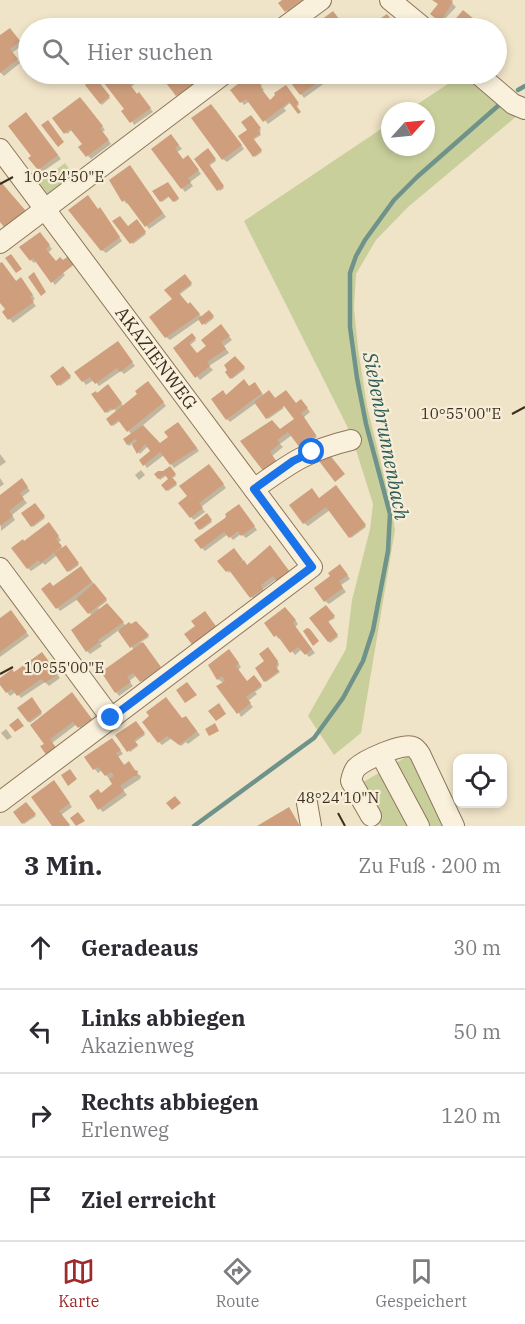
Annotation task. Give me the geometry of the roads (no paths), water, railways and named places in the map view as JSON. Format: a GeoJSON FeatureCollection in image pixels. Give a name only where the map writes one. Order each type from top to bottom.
{"type":"FeatureCollection","features":[{"type":"Feature","properties":{"kind":"street"},"geometry":{"type":"LineString","coordinates":[[297,18],[321,0]]}},
{"type":"Feature","properties":{"kind":"street"},"geometry":{"type":"LineString","coordinates":[[390,0],[412,18]]}},
{"type":"Feature","properties":{"kind":"street"},"geometry":{"type":"LineString","coordinates":[[0,243],[211,84]]}},
{"type":"Feature","properties":{"kind":"street","name":"AKAZIENWEG"},"geometry":{"type":"LineString","coordinates":[[0,149],[312,567],[111,718]]}},
{"type":"Feature","properties":{"kind":"street"},"geometry":{"type":"LineString","coordinates":[[254,489],[293,461],[312,452],[351,440]]}},
{"type":"Feature","properties":{"kind":"street"},"geometry":{"type":"LineString","coordinates":[[0,568],[111,718],[0,802]]}},
{"type":"Feature","properties":{"kind":"street"},"geometry":{"type":"LineString","coordinates":[[371,816],[354,788],[351,781],[352,775],[358,766],[381,755],[401,747],[415,748],[454,826]]}},
{"type":"Feature","properties":{"kind":"street"},"geometry":{"type":"LineString","coordinates":[[381,755],[418,826]]}},
{"type":"Feature","properties":{"kind":"street"},"geometry":{"type":"LineString","coordinates":[[307,803],[310,826]]}},
{"type":"Feature","properties":{"kind":"waterway","name":"Siebenbrunnenbach"},"geometry":{"type":"LineString","coordinates":[[518,90],[525,86]]}},
{"type":"Feature","properties":{"kind":"waterway","name":"Siebenbrunnenbach"},"geometry":{"type":"LineString","coordinates":[[194,826],[314,738],[343,698],[363,661],[373,630],[388,551],[390,514],[366,424],[357,378],[350,327],[350,273],[365,240],[394,200],[499,105]]}}]}
